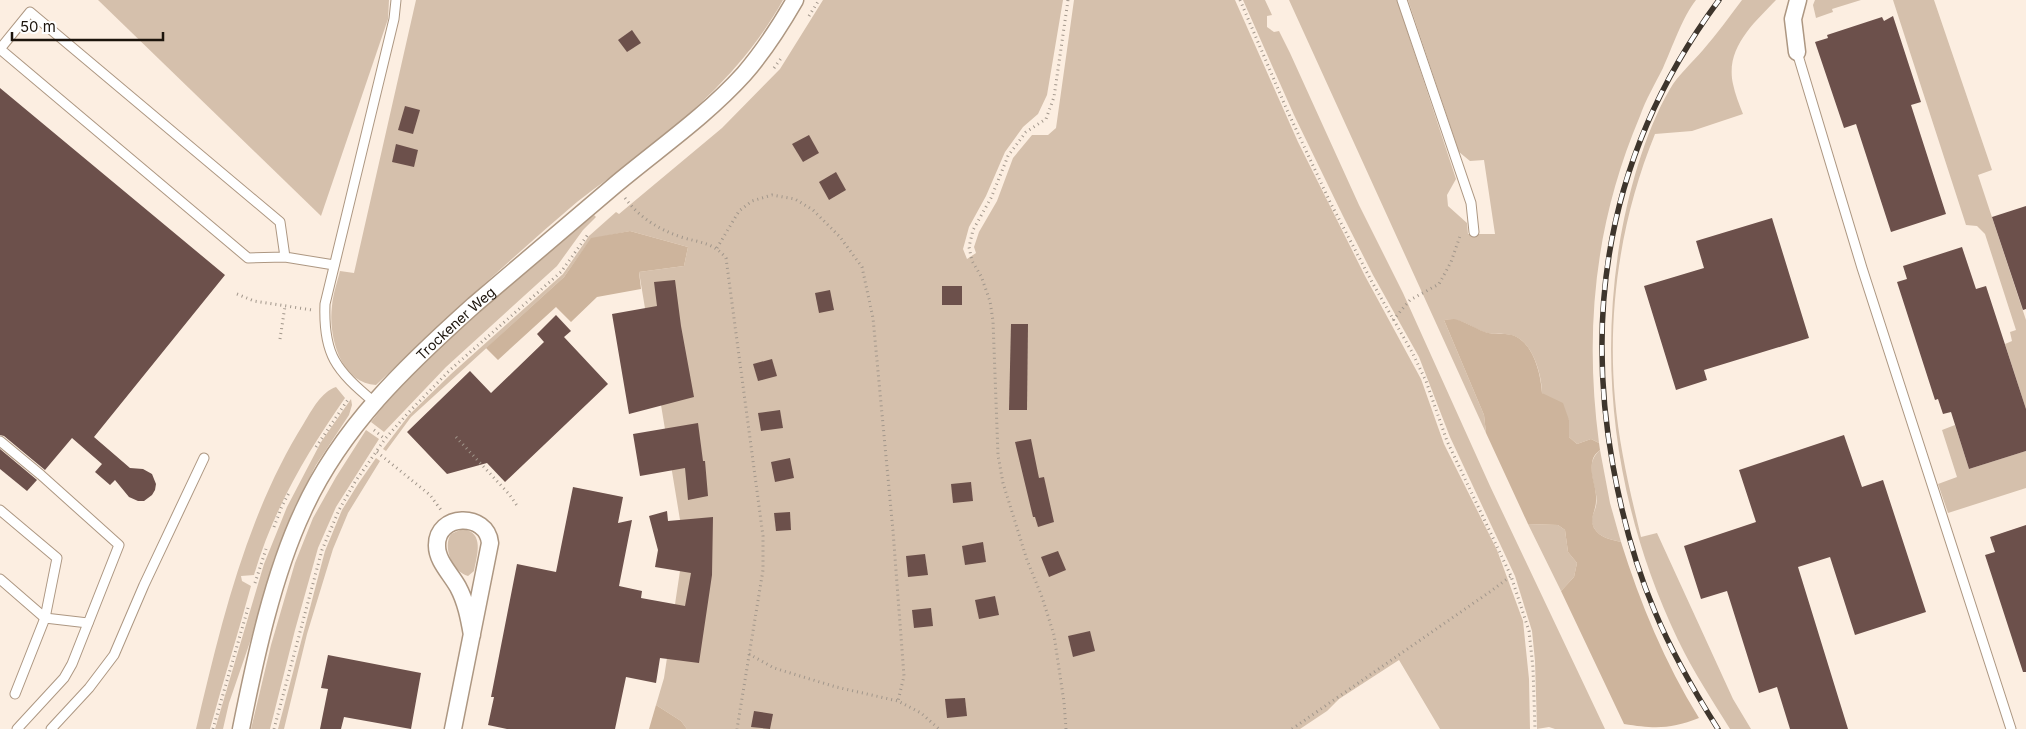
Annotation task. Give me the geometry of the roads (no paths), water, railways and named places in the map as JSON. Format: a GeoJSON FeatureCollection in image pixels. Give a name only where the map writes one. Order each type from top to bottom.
{"type":"FeatureCollection","features":[{"type":"Feature","properties":{"kind":"street","name":"Trockener Weg"},"geometry":{"type":"LineString","coordinates":[[241,729],[262,638],[283,560],[303,510],[340,446],[374,402],[429,346],[516,269],[710,107],[744,74],[778,30],[795,0]]}},
{"type":"Feature","properties":{"kind":"street"},"geometry":{"type":"LineString","coordinates":[[1797,52],[1793,19],[1798,0]]}},
{"type":"Feature","properties":{"kind":"street"},"geometry":{"type":"LineString","coordinates":[[453,729],[472,635],[490,543],[490,536],[483,527],[471,521],[463,520],[449,523],[440,531],[437,552],[458,587],[467,608],[472,635]]}},
{"type":"Feature","properties":{"kind":"lane"},"geometry":{"type":"LineString","coordinates":[[374,402],[345,377],[336,365],[328,346],[324,327],[334,265],[394,19],[396,0]]}},
{"type":"Feature","properties":{"kind":"lane"},"geometry":{"type":"LineString","coordinates":[[1402,0],[1471,204],[1474,232]]}},
{"type":"Feature","properties":{"kind":"lane"},"geometry":{"type":"LineString","coordinates":[[284,257],[280,222],[30,12],[0,49],[248,258],[284,257],[334,265]]}},
{"type":"Feature","properties":{"kind":"lane"},"geometry":{"type":"LineString","coordinates":[[1797,52],[1862,268],[2011,729]]}},
{"type":"Feature","properties":{"kind":"lane"},"geometry":{"type":"LineString","coordinates":[[0,441],[119,545],[72,664],[64,678],[17,729]]}},
{"type":"Feature","properties":{"kind":"lane"},"geometry":{"type":"LineString","coordinates":[[51,729],[89,688],[114,655],[204,458]]}},
{"type":"Feature","properties":{"kind":"lane"},"geometry":{"type":"LineString","coordinates":[[0,510],[57,558],[45,618],[15,694]]}},
{"type":"Feature","properties":{"kind":"lane"},"geometry":{"type":"LineString","coordinates":[[0,580],[45,618],[88,623]]}},
{"type":"Feature","properties":{"kind":"railway"},"geometry":{"type":"LineString","coordinates":[[1718,729],[1676,657],[1648,594],[1635,558],[1613,466],[1604,403],[1602,341],[1605,280],[1615,221],[1632,164],[1654,108],[1683,53],[1719,0]]}}]}
